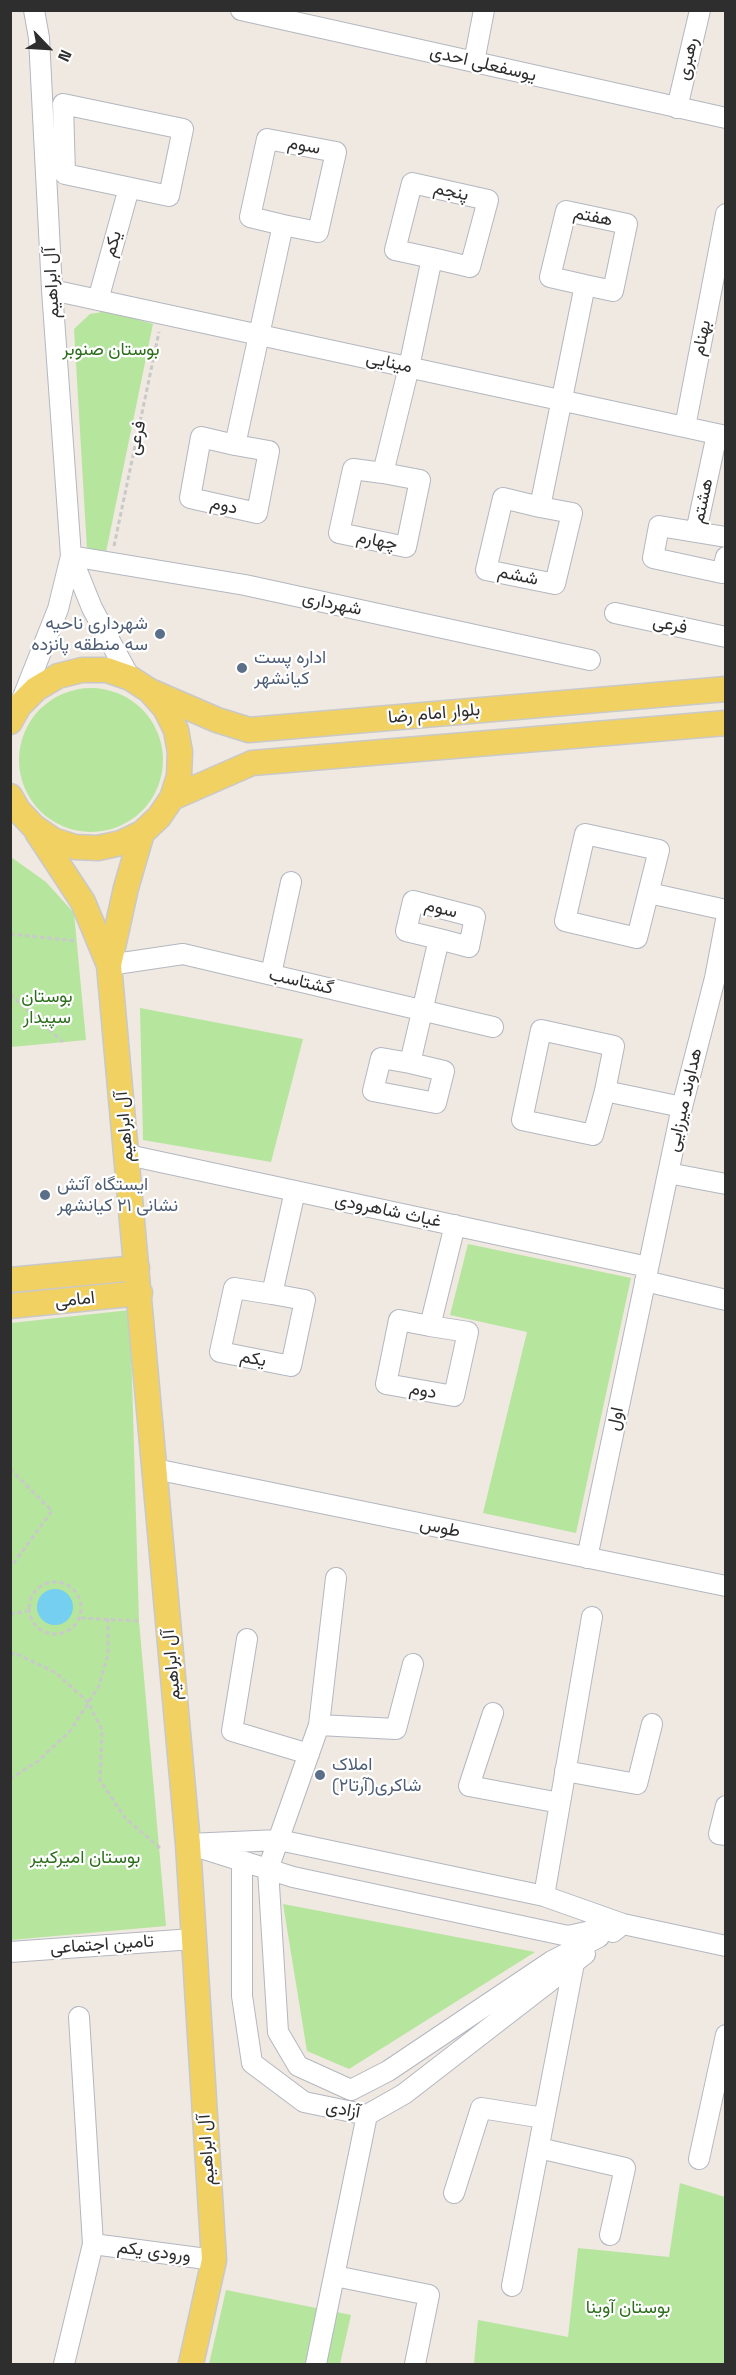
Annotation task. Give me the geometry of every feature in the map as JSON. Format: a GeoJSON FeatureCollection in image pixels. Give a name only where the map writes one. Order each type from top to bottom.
{"type":"FeatureCollection","features":[{"type":"Feature","properties":{"kind":"main road","name":"بلوار امام رضا"},"geometry":{"type":"LineString","coordinates":[[15,714],[36,688],[58,676],[82,670],[106,670],[217,720],[249,730],[726,689]]}},
{"type":"Feature","properties":{"kind":"main road"},"geometry":{"type":"LineString","coordinates":[[18,810],[53,840],[75,847],[98,848],[121,843],[141,833],[159,817],[172,798],[179,776],[180,752],[176,729],[165,708],[140,685]]}},
{"type":"Feature","properties":{"kind":"main road","name":"بلوار امام رضا"},"geometry":{"type":"LineString","coordinates":[[172,798],[252,763],[726,723]]}},
{"type":"Feature","properties":{"kind":"main road"},"geometry":{"type":"LineString","coordinates":[[18,810],[83,902],[109,965]]}},
{"type":"Feature","properties":{"kind":"main road"},"geometry":{"type":"LineString","coordinates":[[109,965],[141,833]]}},
{"type":"Feature","properties":{"kind":"main road","name":"آل ابراهیم"},"geometry":{"type":"LineString","coordinates":[[109,965],[128,1155],[188,1844],[214,2260],[191,2364]]}},
{"type":"Feature","properties":{"kind":"main road","name":"امامی"},"geometry":{"type":"LineString","coordinates":[[10,1280],[137,1268]]}},
{"type":"Feature","properties":{"kind":"main road","name":"امامی"},"geometry":{"type":"LineString","coordinates":[[10,1306],[140,1293]]}},
{"type":"Feature","properties":{"kind":"street","name":"آل ابراهیم"},"geometry":{"type":"LineString","coordinates":[[34,10],[39,38],[52,290],[71,556]]}},
{"type":"Feature","properties":{"kind":"street","name":"یوسفعلی احدی"},"geometry":{"type":"LineString","coordinates":[[241,10],[726,118]]}},
{"type":"Feature","properties":{"kind":"street"},"geometry":{"type":"LineString","coordinates":[[474,62],[484,10]]}},
{"type":"Feature","properties":{"kind":"street","name":"رهبری"},"geometry":{"type":"LineString","coordinates":[[677,108],[700,10]]}},
{"type":"Feature","properties":{"kind":"street"},"geometry":{"type":"LineString","coordinates":[[63,104],[183,129],[169,195],[129,188],[65,174],[63,104]]}},
{"type":"Feature","properties":{"kind":"street","name":"سوم"},"geometry":{"type":"LineString","coordinates":[[267,139],[336,152],[318,232],[283,225],[250,217],[267,139]]}},
{"type":"Feature","properties":{"kind":"street","name":"پنجم"},"geometry":{"type":"LineString","coordinates":[[412,183],[488,200],[470,267],[432,258],[395,250],[412,183]]}},
{"type":"Feature","properties":{"kind":"street","name":"یکم"},"geometry":{"type":"LineString","coordinates":[[98,300],[129,188]]}},
{"type":"Feature","properties":{"kind":"street","name":"هفتم"},"geometry":{"type":"LineString","coordinates":[[566,211],[627,224],[613,291],[585,285],[550,277],[566,211]]}},
{"type":"Feature","properties":{"kind":"street","name":"بهنام"},"geometry":{"type":"LineString","coordinates":[[685,427],[726,214]]}},
{"type":"Feature","properties":{"kind":"street"},"geometry":{"type":"LineString","coordinates":[[236,445],[283,225]]}},
{"type":"Feature","properties":{"kind":"street"},"geometry":{"type":"LineString","coordinates":[[382,473],[409,367],[432,258]]}},
{"type":"Feature","properties":{"kind":"street"},"geometry":{"type":"LineString","coordinates":[[540,507],[585,285]]}},
{"type":"Feature","properties":{"kind":"street","name":"مینایی"},"geometry":{"type":"LineString","coordinates":[[52,290],[721,435]]}},
{"type":"Feature","properties":{"kind":"street","name":"هشتم"},"geometry":{"type":"LineString","coordinates":[[696,532],[721,435]]}},
{"type":"Feature","properties":{"kind":"street","name":"دوم"},"geometry":{"type":"LineString","coordinates":[[201,437],[236,445],[269,451],[257,513],[190,498],[201,437]]}},
{"type":"Feature","properties":{"kind":"street","name":"چهارم"},"geometry":{"type":"LineString","coordinates":[[353,469],[382,473],[420,480],[406,548],[339,533],[353,469]]}},
{"type":"Feature","properties":{"kind":"street","name":"ششم"},"geometry":{"type":"LineString","coordinates":[[502,498],[540,507],[572,513],[555,584],[486,570],[502,498]]}},
{"type":"Feature","properties":{"kind":"street","name":"هشتم"},"geometry":{"type":"LineString","coordinates":[[726,537],[659,526],[653,558],[722,573],[726,557]]}},
{"type":"Feature","properties":{"kind":"street"},"geometry":{"type":"LineString","coordinates":[[71,556],[92,608],[140,685]]}},
{"type":"Feature","properties":{"kind":"street"},"geometry":{"type":"LineString","coordinates":[[15,714],[58,609],[71,556]]}},
{"type":"Feature","properties":{"kind":"street","name":"شهرداری"},"geometry":{"type":"LineString","coordinates":[[71,556],[245,585],[590,660]]}},
{"type":"Feature","properties":{"kind":"street","name":"فرعی"},"geometry":{"type":"LineString","coordinates":[[615,613],[726,637]]}},
{"type":"Feature","properties":{"kind":"street"},"geometry":{"type":"LineString","coordinates":[[585,834],[659,850],[649,893],[637,938],[565,921],[585,834]]}},
{"type":"Feature","properties":{"kind":"street"},"geometry":{"type":"LineString","coordinates":[[271,974],[291,882]]}},
{"type":"Feature","properties":{"kind":"street"},"geometry":{"type":"LineString","coordinates":[[649,893],[726,910]]}},
{"type":"Feature","properties":{"kind":"street","name":"هداوند میرزایی"},"geometry":{"type":"LineString","coordinates":[[647,1274],[682,1107],[720,979],[726,921]]}},
{"type":"Feature","properties":{"kind":"street","name":"سوم"},"geometry":{"type":"LineString","coordinates":[[423,1010],[439,939]]}},
{"type":"Feature","properties":{"kind":"street","name":"گشتاسب"},"geometry":{"type":"LineString","coordinates":[[109,965],[183,954],[493,1027]]}},
{"type":"Feature","properties":{"kind":"street"},"geometry":{"type":"LineString","coordinates":[[410,1063],[423,1010]]}},
{"type":"Feature","properties":{"kind":"street"},"geometry":{"type":"LineString","coordinates":[[541,1030],[614,1046],[605,1091],[593,1135],[522,1120],[541,1030]]}},
{"type":"Feature","properties":{"kind":"street"},"geometry":{"type":"LineString","coordinates":[[605,1091],[682,1107]]}},
{"type":"Feature","properties":{"kind":"street","name":"غیاث شاهرودی"},"geometry":{"type":"LineString","coordinates":[[128,1155],[455,1225],[647,1274],[726,1300]]}},
{"type":"Feature","properties":{"kind":"street"},"geometry":{"type":"LineString","coordinates":[[668,1173],[726,1184]]}},
{"type":"Feature","properties":{"kind":"street"},"geometry":{"type":"LineString","coordinates":[[272,1294],[295,1191]]}},
{"type":"Feature","properties":{"kind":"street"},"geometry":{"type":"LineString","coordinates":[[430,1326],[455,1225]]}},
{"type":"Feature","properties":{"kind":"street","name":"اول"},"geometry":{"type":"LineString","coordinates":[[587,1558],[647,1274]]}},
{"type":"Feature","properties":{"kind":"street","name":"یکم"},"geometry":{"type":"LineString","coordinates":[[234,1288],[272,1294],[305,1300],[291,1366],[220,1352],[234,1288]]}},
{"type":"Feature","properties":{"kind":"street","name":"دوم"},"geometry":{"type":"LineString","coordinates":[[399,1320],[430,1326],[468,1332],[454,1396],[386,1384],[399,1320]]}},
{"type":"Feature","properties":{"kind":"street","name":"طوس"},"geometry":{"type":"LineString","coordinates":[[155,1469],[725,1586]]}},
{"type":"Feature","properties":{"kind":"street"},"geometry":{"type":"LineString","coordinates":[[336,1578],[320,1725],[268,1869],[278,2032],[298,2066],[351,2090],[388,2071],[552,1961],[623,1924]]}},
{"type":"Feature","properties":{"kind":"street"},"geometry":{"type":"LineString","coordinates":[[544,1896],[592,1617]]}},
{"type":"Feature","properties":{"kind":"street"},"geometry":{"type":"LineString","coordinates":[[247,1639],[232,1731],[309,1754]]}},
{"type":"Feature","properties":{"kind":"street"},"geometry":{"type":"LineString","coordinates":[[320,1725],[396,1729],[413,1664]]}},
{"type":"Feature","properties":{"kind":"street"},"geometry":{"type":"LineString","coordinates":[[493,1713],[469,1786],[560,1803]]}},
{"type":"Feature","properties":{"kind":"street"},"geometry":{"type":"LineString","coordinates":[[565,1771],[637,1784],[652,1724]]}},
{"type":"Feature","properties":{"kind":"street"},"geometry":{"type":"LineString","coordinates":[[726,1806],[718,1834],[726,1835]]}},
{"type":"Feature","properties":{"kind":"street"},"geometry":{"type":"LineString","coordinates":[[188,1844],[279,1840],[544,1896],[623,1924],[726,1946]]}},
{"type":"Feature","properties":{"kind":"street"},"geometry":{"type":"LineString","coordinates":[[188,1844],[293,1877],[568,1936],[623,1924]]}},
{"type":"Feature","properties":{"kind":"street","name":"آزادی"},"geometry":{"type":"LineString","coordinates":[[242,1861],[242,1996],[252,2064],[304,2102],[368,2115],[404,2094],[623,1924]]}},
{"type":"Feature","properties":{"kind":"street","name":"تامین اجتماعی"},"geometry":{"type":"LineString","coordinates":[[10,1952],[193,1939]]}},
{"type":"Feature","properties":{"kind":"street"},"geometry":{"type":"LineString","coordinates":[[512,2286],[574,1963]]}},
{"type":"Feature","properties":{"kind":"street"},"geometry":{"type":"LineString","coordinates":[[64,2364],[93,2244],[79,2016]]}},
{"type":"Feature","properties":{"kind":"street"},"geometry":{"type":"LineString","coordinates":[[699,2159],[726,2035]]}},
{"type":"Feature","properties":{"kind":"street"},"geometry":{"type":"LineString","coordinates":[[454,2193],[481,2108],[544,2118]]}},
{"type":"Feature","properties":{"kind":"street"},"geometry":{"type":"LineString","coordinates":[[316,2364],[368,2115]]}},
{"type":"Feature","properties":{"kind":"street"},"geometry":{"type":"LineString","coordinates":[[538,2148],[625,2168],[610,2235]]}},
{"type":"Feature","properties":{"kind":"street","name":"ورودی یکم"},"geometry":{"type":"LineString","coordinates":[[93,2244],[214,2260]]}},
{"type":"Feature","properties":{"kind":"street"},"geometry":{"type":"LineString","coordinates":[[334,2276],[429,2295],[415,2364]]}},
{"type":"Feature","properties":{"kind":"path","name":"فرعی"},"geometry":{"type":"LineString","coordinates":[[110,562],[163,314]]}},
{"type":"Feature","properties":{"kind":"path"},"geometry":{"type":"LineString","coordinates":[[10,934],[76,941]]}},
{"type":"Feature","properties":{"kind":"path"},"geometry":{"type":"LineString","coordinates":[[10,994],[63,1042]]}},
{"type":"Feature","properties":{"kind":"path"},"geometry":{"type":"LineString","coordinates":[[10,1469],[52,1511],[10,1568]]}},
{"type":"Feature","properties":{"kind":"path"},"geometry":{"type":"LineString","coordinates":[[58,1581],[73,1588],[81,1602],[80,1618],[68,1632],[50,1635],[34,1625],[27,1611],[31,1595],[42,1583],[58,1581]]}},
{"type":"Feature","properties":{"kind":"path"},"geometry":{"type":"LineString","coordinates":[[10,1614],[27,1611]]}},
{"type":"Feature","properties":{"kind":"path"},"geometry":{"type":"LineString","coordinates":[[80,1618],[139,1621]]}},
{"type":"Feature","properties":{"kind":"path"},"geometry":{"type":"LineString","coordinates":[[10,1779],[38,1761],[70,1731],[99,1686],[108,1655],[108,1618]]}},
{"type":"Feature","properties":{"kind":"path"},"geometry":{"type":"LineString","coordinates":[[10,1654],[15,1653],[56,1673],[88,1702],[102,1730],[100,1780],[125,1818],[159,1848]]}},
{"type":"Feature","properties":{"kind":"green space","name":"بوستان صنوبر"},"geometry":{"type":"Polygon","coordinates":[[[108,311],[153,324],[106,552],[87,550],[74,329],[90,314],[108,311]]]}},
{"type":"Feature","properties":{"kind":"green space"},"geometry":{"type":"Polygon","coordinates":[[[91,688],[118,694],[142,709],[157,733],[163,760],[157,787],[142,811],[118,826],[91,832],[64,826],[40,811],[25,787],[19,760],[25,733],[40,709],[64,694],[91,688]]]}},
{"type":"Feature","properties":{"kind":"green space","name":"بوستان سپیدار"},"geometry":{"type":"Polygon","coordinates":[[[11,857],[46,882],[74,913],[86,1040],[11,1047],[11,857]]]}},
{"type":"Feature","properties":{"kind":"green space"},"geometry":{"type":"Polygon","coordinates":[[[140,1008],[303,1039],[271,1162],[143,1140],[140,1008]]]}},
{"type":"Feature","properties":{"kind":"green space"},"geometry":{"type":"Polygon","coordinates":[[[468,1244],[631,1278],[576,1533],[483,1513],[527,1332],[450,1315],[468,1244]]]}},
{"type":"Feature","properties":{"kind":"green space","name":"بوستان امیرکبیر"},"geometry":{"type":"Polygon","coordinates":[[[130,1310],[139,1621],[166,1926],[11,1940],[11,1323],[130,1310]]]}},
{"type":"Feature","properties":{"kind":"green space"},"geometry":{"type":"Polygon","coordinates":[[[283,1904],[535,1952],[349,2069],[307,2051],[283,1904]]]}},
{"type":"Feature","properties":{"kind":"green space","name":"بوستان آوینا"},"geometry":{"type":"Polygon","coordinates":[[[680,2183],[725,2197],[725,2364],[474,2364],[478,2320],[568,2337],[578,2248],[669,2257],[680,2183]]]}},
{"type":"Feature","properties":{"kind":"green space"},"geometry":{"type":"Polygon","coordinates":[[[226,2290],[351,2315],[340,2364],[209,2364],[226,2290]]]}},
{"type":"Feature","properties":{"kind":"water"},"geometry":{"type":"Polygon","coordinates":[[[55,1589],[68,1594],[73,1607],[68,1620],[55,1625],[42,1620],[37,1607],[42,1594],[55,1589]]]}},
{"type":"Feature","properties":{"kind":"place","name":"شهرداری ناحیه سه منطقه پانزده"},"geometry":{"type":"Point","coordinates":[160,634]}},
{"type":"Feature","properties":{"kind":"place","name":"اداره پست کیانشهر"},"geometry":{"type":"Point","coordinates":[242,668]}},
{"type":"Feature","properties":{"kind":"place","name":"ایستگاه آتش نشانی ۲۱ کیانشهر"},"geometry":{"type":"Point","coordinates":[45,1195]}},
{"type":"Feature","properties":{"kind":"place","name":"املاک شاکری(آرتا۲)"},"geometry":{"type":"Point","coordinates":[320,1775]}}]}
